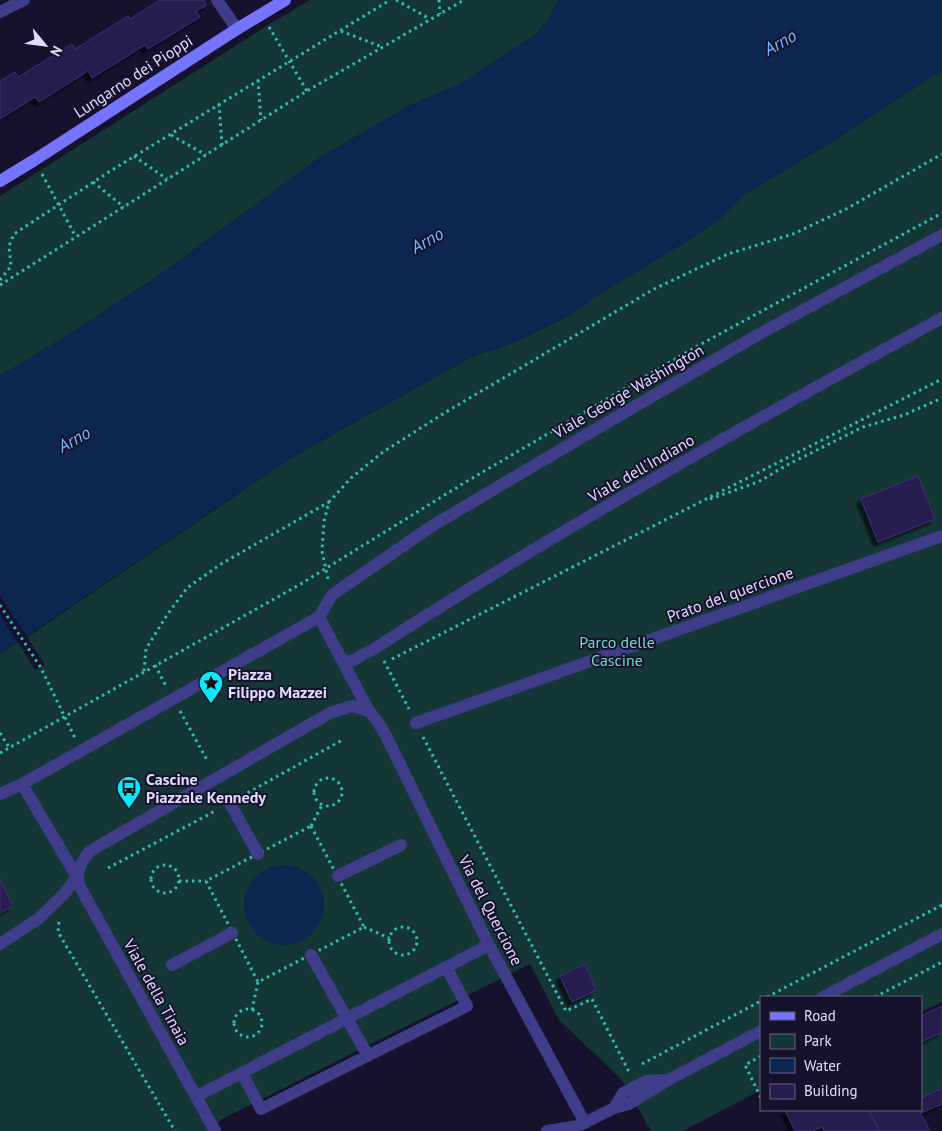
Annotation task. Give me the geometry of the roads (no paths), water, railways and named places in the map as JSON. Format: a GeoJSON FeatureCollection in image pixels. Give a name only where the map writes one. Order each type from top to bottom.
{"type":"FeatureCollection","features":[{"type":"Feature","properties":{"kind":"street"},"geometry":{"type":"LineString","coordinates":[[1,9],[24,0]]}},
{"type":"Feature","properties":{"kind":"street"},"geometry":{"type":"LineString","coordinates":[[217,0],[237,29]]}},
{"type":"Feature","properties":{"kind":"street","name":"Lungarno dei Pioppi"},"geometry":{"type":"LineString","coordinates":[[0,180],[33,161],[285,0]]}},
{"type":"Feature","properties":{"kind":"street","name":"Viale George Washington"},"geometry":{"type":"LineString","coordinates":[[319,617],[335,592],[432,526],[761,333],[942,235]]}},
{"type":"Feature","properties":{"kind":"street","name":"Viale dell'Indiano"},"geometry":{"type":"LineString","coordinates":[[342,660],[352,661],[531,552],[697,455],[942,318]]}},
{"type":"Feature","properties":{"kind":"street","name":"Prato del quercione"},"geometry":{"type":"LineString","coordinates":[[416,723],[942,536]]}},
{"type":"Feature","properties":{"kind":"street"},"geometry":{"type":"LineString","coordinates":[[0,794],[22,784],[319,617],[369,711]]}},
{"type":"Feature","properties":{"kind":"street"},"geometry":{"type":"LineString","coordinates":[[0,944],[38,919],[64,894],[79,872],[84,858],[90,851],[330,713],[352,706],[369,711]]}},
{"type":"Feature","properties":{"kind":"street","name":"Via del Quercione"},"geometry":{"type":"LineString","coordinates":[[369,711],[386,736],[578,1127]]}},
{"type":"Feature","properties":{"kind":"street"},"geometry":{"type":"LineString","coordinates":[[22,784],[79,872]]}},
{"type":"Feature","properties":{"kind":"street"},"geometry":{"type":"LineString","coordinates":[[230,802],[258,854]]}},
{"type":"Feature","properties":{"kind":"street"},"geometry":{"type":"LineString","coordinates":[[338,876],[401,845]]}},
{"type":"Feature","properties":{"kind":"street","name":"Viale della Tinaia"},"geometry":{"type":"LineString","coordinates":[[79,872],[79,885],[215,1131]]}},
{"type":"Feature","properties":{"kind":"street"},"geometry":{"type":"LineString","coordinates":[[172,966],[232,933]]}},
{"type":"Feature","properties":{"kind":"street"},"geometry":{"type":"LineString","coordinates":[[825,996],[942,934]]}},
{"type":"Feature","properties":{"kind":"street"},"geometry":{"type":"LineString","coordinates":[[197,1096],[489,945]]}},
{"type":"Feature","properties":{"kind":"street"},"geometry":{"type":"LineString","coordinates":[[311,955],[368,1056]]}},
{"type":"Feature","properties":{"kind":"street"},"geometry":{"type":"LineString","coordinates":[[242,1073],[261,1109],[467,1006],[446,967]]}},
{"type":"Feature","properties":{"kind":"street"},"geometry":{"type":"LineString","coordinates":[[547,1131],[578,1127],[614,1108],[623,1093],[646,1081],[670,1079],[760,1032]]}},
{"type":"Feature","properties":{"kind":"water","name":"Arno"},"geometry":{"type":"Polygon","coordinates":[[[558,0],[942,0],[942,70],[835,140],[742,196],[721,218],[699,234],[565,318],[511,344],[471,357],[291,458],[0,654],[0,376],[153,280],[319,158],[409,106],[469,80],[487,66],[536,35],[550,17],[558,0]]]}},
{"type":"Feature","properties":{"kind":"water"},"geometry":{"type":"Polygon","coordinates":[[[284,865],[299,868],[312,877],[321,890],[324,905],[321,920],[312,933],[299,942],[284,945],[269,942],[256,933],[247,920],[244,905],[247,890],[256,877],[269,868],[284,865]]]}},
{"type":"Feature","properties":{"kind":"place","name":"Piazza Filippo Mazzei"},"geometry":{"type":"Point","coordinates":[211,704]}},
{"type":"Feature","properties":{"kind":"place","name":"Cascine Piazzale Kennedy"},"geometry":{"type":"Point","coordinates":[129,809]}},
{"type":"Feature","properties":{"kind":"park label","name":"Parco delle Cascine"},"geometry":{"type":"Point","coordinates":[617,651]}}]}
